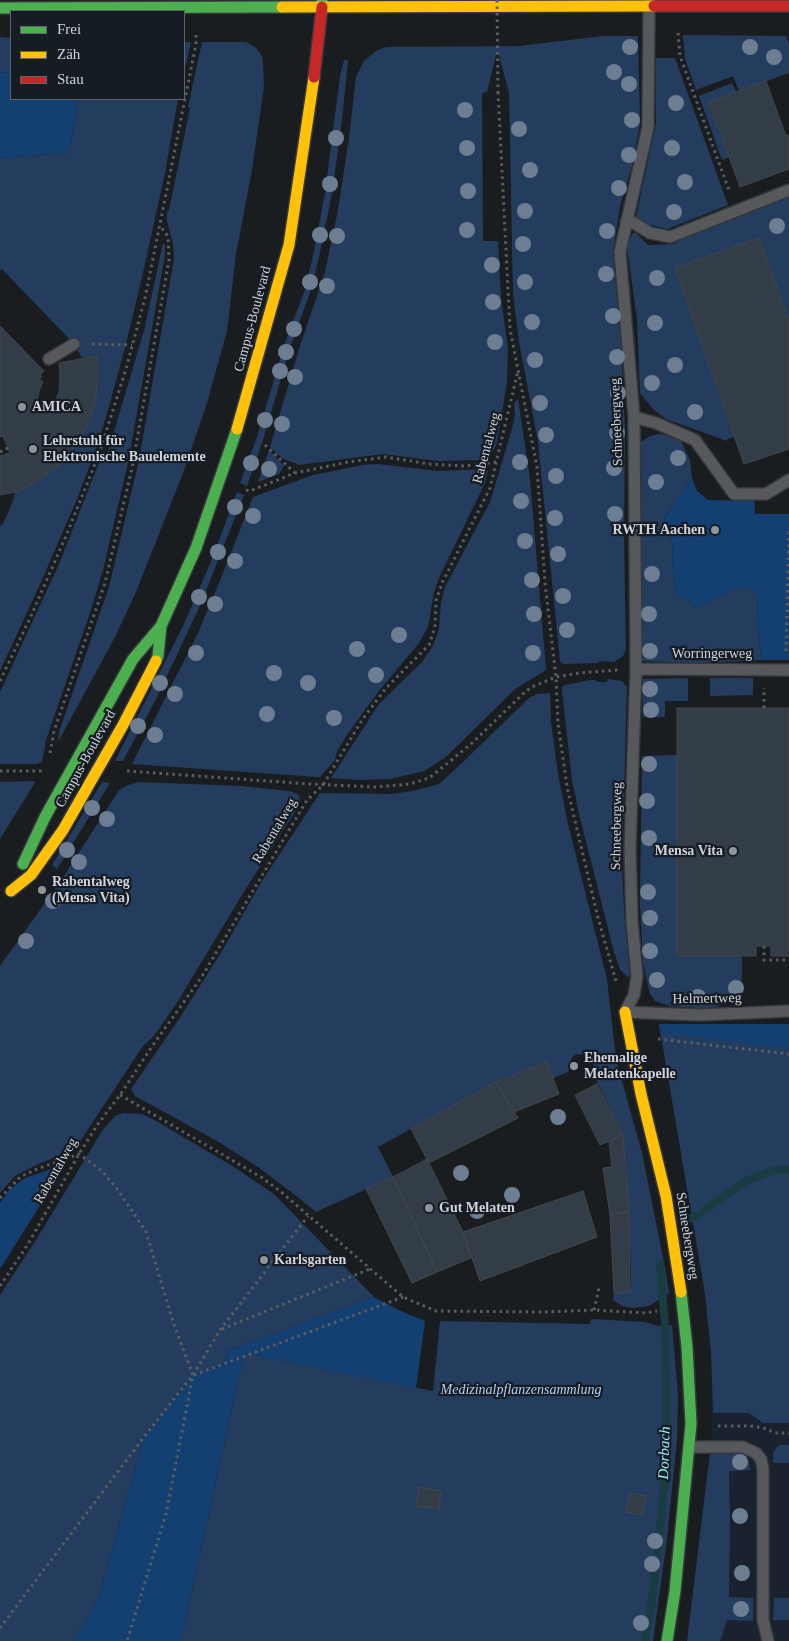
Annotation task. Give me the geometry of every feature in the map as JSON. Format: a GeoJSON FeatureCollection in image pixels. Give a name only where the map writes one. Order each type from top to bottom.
{"type":"FeatureCollection","features":[{"type":"Feature","properties":{"kind":"street"},"geometry":{"type":"LineString","coordinates":[[0,8],[322,3],[789,6]]}},
{"type":"Feature","properties":{"kind":"street","name":"Campus-Boulevard"},"geometry":{"type":"LineString","coordinates":[[161,626],[158,656],[98,772],[63,830],[31,875],[8,895],[45,817],[72,772],[133,659],[161,626],[196,548],[238,430],[289,245],[311,105],[322,3]]}},
{"type":"Feature","properties":{"kind":"street","name":"Schneebergweg"},"geometry":{"type":"LineString","coordinates":[[625,1012],[666,1196],[683,1305],[691,1424],[675,1591],[667,1641]]}},
{"type":"Feature","properties":{"kind":"lane","name":"Schneebergweg"},"geometry":{"type":"LineString","coordinates":[[625,1012],[634,995],[638,976],[632,921],[630,849],[636,669],[634,417],[620,252],[648,128],[649,6]]}},
{"type":"Feature","properties":{"kind":"lane"},"geometry":{"type":"LineString","coordinates":[[626,222],[634,223],[650,234],[670,237],[789,190]]}},
{"type":"Feature","properties":{"kind":"lane"},"geometry":{"type":"LineString","coordinates":[[48,359],[74,344]]}},
{"type":"Feature","properties":{"kind":"lane"},"geometry":{"type":"LineString","coordinates":[[634,417],[656,423],[695,440],[734,494],[766,494],[789,480]]}},
{"type":"Feature","properties":{"kind":"lane","name":"Worringerweg"},"geometry":{"type":"LineString","coordinates":[[636,669],[787,670]]}},
{"type":"Feature","properties":{"kind":"lane","name":"Helmertweg"},"geometry":{"type":"LineString","coordinates":[[625,1012],[700,1015],[789,1011]]}},
{"type":"Feature","properties":{"kind":"lane"},"geometry":{"type":"LineString","coordinates":[[689,1447],[743,1447],[756,1453],[761,1459],[763,1620],[768,1641]]}},
{"type":"Feature","properties":{"kind":"path"},"geometry":{"type":"LineString","coordinates":[[497,0],[498,92],[507,294],[510,329],[537,467],[545,583],[556,677],[558,723],[567,788],[598,918],[625,1012]]}},
{"type":"Feature","properties":{"kind":"path"},"geometry":{"type":"LineString","coordinates":[[678,5],[680,56],[736,210]]}},
{"type":"Feature","properties":{"kind":"path"},"geometry":{"type":"LineString","coordinates":[[185,99],[196,44]]}},
{"type":"Feature","properties":{"kind":"path"},"geometry":{"type":"LineString","coordinates":[[0,681],[62,545],[98,454],[132,345],[144,298],[185,100]]}},
{"type":"Feature","properties":{"kind":"path"},"geometry":{"type":"LineString","coordinates":[[50,756],[54,731],[105,583],[132,468],[169,260],[168,237],[164,230],[159,228]]}},
{"type":"Feature","properties":{"kind":"path"},"geometry":{"type":"LineString","coordinates":[[74,344],[132,345]]}},
{"type":"Feature","properties":{"kind":"path","name":"Rabentalweg"},"geometry":{"type":"LineString","coordinates":[[0,1286],[28,1244],[78,1154],[201,978],[306,800],[323,785],[362,720],[386,688],[429,645],[435,627],[436,600],[443,581],[490,488],[518,371]]}},
{"type":"Feature","properties":{"kind":"path"},"geometry":{"type":"LineString","coordinates":[[265,445],[295,473]]}},
{"type":"Feature","properties":{"kind":"path"},"geometry":{"type":"LineString","coordinates":[[0,452],[8,448]]}},
{"type":"Feature","properties":{"kind":"path"},"geometry":{"type":"LineString","coordinates":[[250,491],[295,473],[348,462],[386,457],[429,464],[464,466],[497,462]]}},
{"type":"Feature","properties":{"kind":"path"},"geometry":{"type":"LineString","coordinates":[[787,670],[789,532]]}},
{"type":"Feature","properties":{"kind":"path"},"geometry":{"type":"LineString","coordinates":[[121,771],[323,785],[375,787],[410,784],[429,778],[471,744],[526,691],[534,686],[556,677],[579,673],[636,669]]}},
{"type":"Feature","properties":{"kind":"path"},"geometry":{"type":"LineString","coordinates":[[0,771],[36,771]]}},
{"type":"Feature","properties":{"kind":"path"},"geometry":{"type":"LineString","coordinates":[[764,946],[764,960],[789,960]]}},
{"type":"Feature","properties":{"kind":"path"},"geometry":{"type":"LineString","coordinates":[[630,1035],[789,1054]]}},
{"type":"Feature","properties":{"kind":"path"},"geometry":{"type":"LineString","coordinates":[[120,1095],[261,1177],[403,1297],[436,1311],[543,1312],[594,1310],[645,1313]]}},
{"type":"Feature","properties":{"kind":"path"},"geometry":{"type":"LineString","coordinates":[[0,1198],[20,1177],[37,1168],[78,1154],[102,1171],[118,1190],[146,1232],[174,1325],[193,1375],[166,1514],[127,1641]]}},
{"type":"Feature","properties":{"kind":"path"},"geometry":{"type":"LineString","coordinates":[[0,1628],[193,1375],[220,1330],[308,1216]]}},
{"type":"Feature","properties":{"kind":"path"},"geometry":{"type":"LineString","coordinates":[[220,1330],[370,1269]]}},
{"type":"Feature","properties":{"kind":"path"},"geometry":{"type":"LineString","coordinates":[[594,1310],[599,1288]]}},
{"type":"Feature","properties":{"kind":"path"},"geometry":{"type":"LineString","coordinates":[[193,1375],[403,1297]]}},
{"type":"Feature","properties":{"kind":"shaded area"},"geometry":{"type":"Polygon","coordinates":[[[0,72],[10,73],[10,100],[75,100],[77,110],[69,153],[0,158],[0,72]]]}},
{"type":"Feature","properties":{"kind":"shaded area"},"geometry":{"type":"Polygon","coordinates":[[[692,478],[697,491],[708,500],[754,501],[755,514],[789,514],[789,660],[761,660],[757,619],[758,598],[754,591],[746,588],[737,588],[697,608],[676,594],[672,543],[664,518],[692,478]]]}},
{"type":"Feature","properties":{"kind":"shaded area"},"geometry":{"type":"Polygon","coordinates":[[[659,1024],[789,1024],[789,1049],[660,1032],[659,1024]]]}},
{"type":"Feature","properties":{"kind":"shaded area"},"geometry":{"type":"Polygon","coordinates":[[[66,1164],[0,1269],[0,1203],[10,1189],[25,1178],[66,1164]]]}},
{"type":"Feature","properties":{"kind":"shaded area"},"geometry":{"type":"Polygon","coordinates":[[[789,1291],[789,1641],[687,1641],[710,1453],[713,1413],[711,1352],[705,1294],[789,1291]]]}},
{"type":"Feature","properties":{"kind":"shaded area"},"geometry":{"type":"Polygon","coordinates":[[[374,1297],[425,1321],[416,1388],[244,1353],[181,1641],[73,1641],[98,1600],[144,1437],[193,1375],[224,1364],[227,1351],[374,1297]]]}},
{"type":"Feature","properties":{"kind":"green space"},"geometry":{"type":"Polygon","coordinates":[[[683,35],[786,36],[789,43],[789,73],[739,91],[733,76],[696,90],[685,59],[683,35]]]}},
{"type":"Feature","properties":{"kind":"green space"},"geometry":{"type":"Polygon","coordinates":[[[604,36],[638,36],[640,124],[632,166],[620,206],[613,252],[621,344],[625,429],[626,649],[623,656],[614,662],[599,661],[598,663],[563,664],[560,661],[538,442],[519,342],[513,293],[509,93],[499,55],[496,55],[487,92],[482,93],[483,241],[498,241],[501,298],[508,349],[507,382],[495,448],[480,460],[438,461],[383,454],[299,465],[282,458],[270,447],[299,349],[325,272],[338,210],[356,77],[364,61],[376,51],[386,47],[519,46],[604,36]]]}},
{"type":"Feature","properties":{"kind":"green space"},"geometry":{"type":"Polygon","coordinates":[[[0,37],[10,38],[10,73],[0,72],[0,37]]]}},
{"type":"Feature","properties":{"kind":"green space"},"geometry":{"type":"Polygon","coordinates":[[[185,42],[191,42],[185,68],[185,42]]]}},
{"type":"Feature","properties":{"kind":"green space"},"geometry":{"type":"Polygon","coordinates":[[[202,42],[246,42],[255,47],[262,56],[263,64],[264,87],[252,170],[236,254],[227,331],[207,403],[183,473],[136,592],[115,637],[58,742],[59,732],[109,587],[139,460],[174,259],[167,213],[202,42]]]}},
{"type":"Feature","properties":{"kind":"green space"},"geometry":{"type":"Polygon","coordinates":[[[655,58],[675,58],[728,205],[667,229],[646,224],[636,217],[656,123],[655,58]]]}},
{"type":"Feature","properties":{"kind":"green space"},"geometry":{"type":"Polygon","coordinates":[[[344,60],[348,60],[342,120],[332,194],[319,257],[311,290],[290,348],[263,440],[247,486],[240,483],[257,437],[284,346],[305,289],[313,256],[325,193],[340,76],[344,60]]]}},
{"type":"Feature","properties":{"kind":"green space"},"geometry":{"type":"Polygon","coordinates":[[[732,83],[736,92],[709,102],[729,157],[722,160],[699,96],[732,83]]]}},
{"type":"Feature","properties":{"kind":"green space"},"geometry":{"type":"Polygon","coordinates":[[[75,100],[178,100],[165,173],[143,273],[125,348],[97,446],[77,499],[0,671],[0,526],[3,524],[15,492],[29,486],[58,466],[80,439],[91,417],[98,376],[97,356],[82,358],[74,344],[2,269],[0,270],[0,158],[69,153],[77,110],[75,100]]]}},
{"type":"Feature","properties":{"kind":"green space"},"geometry":{"type":"Polygon","coordinates":[[[789,197],[789,321],[759,238],[675,268],[734,437],[727,439],[727,441],[666,419],[654,410],[640,393],[637,319],[627,247],[629,240],[633,233],[636,233],[648,245],[674,244],[683,238],[789,197]]]}},
{"type":"Feature","properties":{"kind":"green space"},"geometry":{"type":"Polygon","coordinates":[[[163,243],[165,245],[165,255],[128,463],[103,570],[90,613],[46,740],[42,762],[37,764],[0,764],[0,692],[59,564],[100,460],[106,458],[144,331],[163,243]]]}},
{"type":"Feature","properties":{"kind":"green space"},"geometry":{"type":"Polygon","coordinates":[[[518,399],[530,479],[546,670],[515,689],[446,757],[424,771],[390,779],[360,780],[331,778],[379,704],[422,662],[433,646],[439,629],[441,602],[445,587],[490,502],[512,429],[515,414],[514,403],[518,399]]]}},
{"type":"Feature","properties":{"kind":"green space"},"geometry":{"type":"Polygon","coordinates":[[[660,434],[681,441],[690,460],[692,478],[664,518],[672,543],[676,594],[697,608],[737,588],[746,588],[754,591],[758,598],[757,619],[761,660],[700,663],[642,661],[641,442],[650,436],[660,434]]]}},
{"type":"Feature","properties":{"kind":"green space"},"geometry":{"type":"Polygon","coordinates":[[[269,450],[284,466],[279,474],[258,482],[269,450]]]}},
{"type":"Feature","properties":{"kind":"green space"},"geometry":{"type":"Polygon","coordinates":[[[378,464],[438,471],[486,469],[488,471],[485,483],[439,578],[434,592],[428,627],[419,643],[378,692],[347,735],[337,751],[335,760],[320,777],[132,764],[198,633],[253,497],[313,475],[363,465],[378,464]]]}},
{"type":"Feature","properties":{"kind":"green space"},"geometry":{"type":"Polygon","coordinates":[[[237,492],[244,495],[199,608],[156,699],[123,761],[115,761],[184,624],[212,559],[237,492]]]}},
{"type":"Feature","properties":{"kind":"green space"},"geometry":{"type":"Polygon","coordinates":[[[688,678],[688,701],[665,701],[665,717],[643,717],[642,679],[688,678]]]}},
{"type":"Feature","properties":{"kind":"green space"},"geometry":{"type":"Polygon","coordinates":[[[710,678],[753,678],[753,695],[710,696],[710,678]]]}},
{"type":"Feature","properties":{"kind":"green space"},"geometry":{"type":"Polygon","coordinates":[[[608,679],[622,681],[627,687],[622,864],[630,976],[627,977],[620,969],[614,952],[579,814],[572,780],[562,691],[562,687],[565,685],[591,680],[607,682],[608,679]]]}},
{"type":"Feature","properties":{"kind":"green space"},"geometry":{"type":"Polygon","coordinates":[[[550,693],[551,722],[558,774],[568,824],[607,979],[616,1059],[642,1153],[665,1268],[669,1293],[649,1306],[632,1308],[622,1306],[613,1300],[614,1293],[630,1291],[631,1278],[629,1211],[623,1135],[594,1075],[594,1066],[588,1055],[576,1054],[571,1059],[568,1072],[553,1078],[546,1062],[496,1082],[378,1147],[393,1177],[316,1212],[258,1167],[217,1141],[135,1096],[131,1089],[179,1019],[222,951],[262,881],[320,793],[391,794],[413,791],[439,784],[529,698],[537,694],[550,693]]]}},
{"type":"Feature","properties":{"kind":"green space"},"geometry":{"type":"Polygon","coordinates":[[[677,755],[677,955],[742,956],[740,997],[711,1009],[669,1006],[655,1001],[650,994],[643,963],[640,904],[642,756],[677,755]]]}},
{"type":"Feature","properties":{"kind":"green space"},"geometry":{"type":"Polygon","coordinates":[[[35,781],[34,784],[0,839],[0,782],[35,781]]]}},
{"type":"Feature","properties":{"kind":"green space"},"geometry":{"type":"Polygon","coordinates":[[[102,782],[110,783],[57,869],[52,865],[102,782]]]}},
{"type":"Feature","properties":{"kind":"green space"},"geometry":{"type":"Polygon","coordinates":[[[139,782],[241,786],[289,791],[298,794],[300,800],[295,812],[178,1001],[154,1036],[143,1046],[75,1149],[15,1176],[0,1193],[0,966],[62,879],[119,790],[139,782]]]}},
{"type":"Feature","properties":{"kind":"green space"},"geometry":{"type":"Polygon","coordinates":[[[659,1024],[789,1024],[789,1423],[763,1423],[749,1413],[713,1413],[711,1352],[705,1294],[659,1024]]]}},
{"type":"Feature","properties":{"kind":"green space"},"geometry":{"type":"Polygon","coordinates":[[[123,1113],[142,1114],[158,1122],[234,1167],[275,1195],[374,1297],[227,1351],[224,1364],[193,1375],[144,1437],[98,1600],[73,1641],[0,1641],[0,1295],[36,1240],[102,1131],[115,1116],[123,1113]]]}},
{"type":"Feature","properties":{"kind":"green space","name":"Medizinalpflanzensammlung"},"geometry":{"type":"Polygon","coordinates":[[[591,1319],[645,1322],[658,1326],[672,1325],[678,1396],[677,1439],[667,1539],[653,1641],[181,1641],[244,1353],[433,1391],[440,1321],[590,1324],[591,1319]]]}},
{"type":"Feature","properties":{"kind":"green space"},"geometry":{"type":"Polygon","coordinates":[[[779,1445],[789,1445],[789,1463],[773,1463],[773,1453],[779,1445]]]}},
{"type":"Feature","properties":{"kind":"green space"},"geometry":{"type":"Polygon","coordinates":[[[736,1452],[743,1455],[749,1462],[750,1470],[729,1471],[729,1597],[753,1598],[753,1621],[727,1620],[720,1641],[687,1641],[710,1453],[736,1452]]]}},
{"type":"Feature","properties":{"kind":"green space"},"geometry":{"type":"Polygon","coordinates":[[[774,1598],[789,1598],[789,1620],[773,1620],[774,1598]]]}},
{"type":"Feature","properties":{"kind":"building"},"geometry":{"type":"Polygon","coordinates":[[[766,81],[786,136],[789,135],[789,169],[740,187],[709,102],[766,81]]]}},
{"type":"Feature","properties":{"kind":"building"},"geometry":{"type":"Polygon","coordinates":[[[759,238],[789,321],[789,449],[744,464],[675,268],[759,238]]]}},
{"type":"Feature","properties":{"kind":"building","name":"AMICA"},"geometry":{"type":"Polygon","coordinates":[[[0,326],[44,371],[39,379],[43,382],[36,404],[52,411],[59,392],[59,363],[97,356],[98,376],[91,417],[80,439],[70,453],[58,466],[29,486],[15,492],[0,495],[0,456],[10,453],[3,436],[0,437],[0,326]]]}},
{"type":"Feature","properties":{"kind":"building","name":"Mensa Vita"},"geometry":{"type":"Polygon","coordinates":[[[677,708],[789,708],[789,956],[771,956],[771,946],[756,946],[756,956],[677,956],[677,708]]]}},
{"type":"Feature","properties":{"kind":"building"},"geometry":{"type":"Polygon","coordinates":[[[547,1062],[559,1094],[514,1112],[496,1082],[547,1062]]]}},
{"type":"Feature","properties":{"kind":"building"},"geometry":{"type":"Polygon","coordinates":[[[496,1082],[518,1118],[429,1163],[411,1129],[496,1082]]]}},
{"type":"Feature","properties":{"kind":"building"},"geometry":{"type":"Polygon","coordinates":[[[597,1084],[623,1135],[600,1145],[575,1095],[597,1084]]]}},
{"type":"Feature","properties":{"kind":"building"},"geometry":{"type":"Polygon","coordinates":[[[623,1135],[629,1211],[610,1215],[603,1168],[612,1167],[609,1141],[623,1135]]]}},
{"type":"Feature","properties":{"kind":"building","name":"Gut Melaten"},"geometry":{"type":"Polygon","coordinates":[[[427,1159],[463,1232],[471,1258],[437,1272],[393,1177],[427,1159]]]}},
{"type":"Feature","properties":{"kind":"building"},"geometry":{"type":"Polygon","coordinates":[[[393,1177],[437,1272],[412,1283],[366,1189],[393,1177]]]}},
{"type":"Feature","properties":{"kind":"building"},"geometry":{"type":"Polygon","coordinates":[[[583,1191],[597,1237],[480,1281],[463,1232],[583,1191]]]}},
{"type":"Feature","properties":{"kind":"building"},"geometry":{"type":"Polygon","coordinates":[[[629,1211],[630,1292],[614,1293],[610,1215],[629,1211]]]}},
{"type":"Feature","properties":{"kind":"building"},"geometry":{"type":"Polygon","coordinates":[[[419,1487],[441,1491],[439,1509],[416,1506],[419,1487]]]}},
{"type":"Feature","properties":{"kind":"building"},"geometry":{"type":"Polygon","coordinates":[[[630,1493],[646,1496],[642,1515],[626,1512],[630,1493]]]}},
{"type":"Feature","properties":{"kind":"waterway","name":"Dorbach"},"geometry":{"type":"LineString","coordinates":[[689,1219],[698,1215],[746,1181],[774,1170],[789,1170]]}},
{"type":"Feature","properties":{"kind":"waterway","name":"Dorbach"},"geometry":{"type":"LineString","coordinates":[[645,1641],[651,1609],[666,1469],[665,1325],[660,1264]]}},
{"type":"Feature","properties":{"kind":"traffic: fast"},"geometry":{"type":"LineString","coordinates":[[322,0],[322,7]]}},
{"type":"Feature","properties":{"kind":"traffic: fast"},"geometry":{"type":"LineString","coordinates":[[0,8],[282,7]]}},
{"type":"Feature","properties":{"kind":"traffic: fast"},"geometry":{"type":"LineString","coordinates":[[156,661],[161,626],[196,548],[237,429]]}},
{"type":"Feature","properties":{"kind":"traffic: fast"},"geometry":{"type":"LineString","coordinates":[[23,864],[45,817],[133,659],[161,626]]}},
{"type":"Feature","properties":{"kind":"traffic: fast"},"geometry":{"type":"LineString","coordinates":[[667,1641],[675,1591],[691,1424],[687,1347],[681,1292]]}},
{"type":"Feature","properties":{"kind":"traffic: slow"},"geometry":{"type":"LineString","coordinates":[[282,7],[654,6]]}},
{"type":"Feature","properties":{"kind":"traffic: slow"},"geometry":{"type":"LineString","coordinates":[[237,429],[289,245],[314,77]]}},
{"type":"Feature","properties":{"kind":"traffic: slow"},"geometry":{"type":"LineString","coordinates":[[11,891],[31,875],[63,830],[123,725],[156,661]]}},
{"type":"Feature","properties":{"kind":"traffic: slow"},"geometry":{"type":"LineString","coordinates":[[625,1012],[641,1094],[666,1196],[681,1292]]}},
{"type":"Feature","properties":{"kind":"traffic: jam"},"geometry":{"type":"LineString","coordinates":[[654,6],[789,6]]}},
{"type":"Feature","properties":{"kind":"traffic: jam"},"geometry":{"type":"LineString","coordinates":[[314,77],[322,7]]}},
{"type":"Feature","properties":{"kind":"place","name":"AMICA"},"geometry":{"type":"Point","coordinates":[22,407]}},
{"type":"Feature","properties":{"kind":"place","name":"Lehrstuhl für Elektronische Bauelemente"},"geometry":{"type":"Point","coordinates":[33,449]}},
{"type":"Feature","properties":{"kind":"place","name":"RWTH Aachen"},"geometry":{"type":"Point","coordinates":[715,530]}},
{"type":"Feature","properties":{"kind":"place","name":"Mensa Vita"},"geometry":{"type":"Point","coordinates":[733,851]}},
{"type":"Feature","properties":{"kind":"place","name":"Rabentalweg (Mensa Vita)"},"geometry":{"type":"Point","coordinates":[42,890]}},
{"type":"Feature","properties":{"kind":"place","name":"Ehemalige Melatenkapelle"},"geometry":{"type":"Point","coordinates":[574,1066]}},
{"type":"Feature","properties":{"kind":"place","name":"Gut Melaten"},"geometry":{"type":"Point","coordinates":[429,1208]}},
{"type":"Feature","properties":{"kind":"place","name":"Karlsgarten"},"geometry":{"type":"Point","coordinates":[264,1260]}}]}
